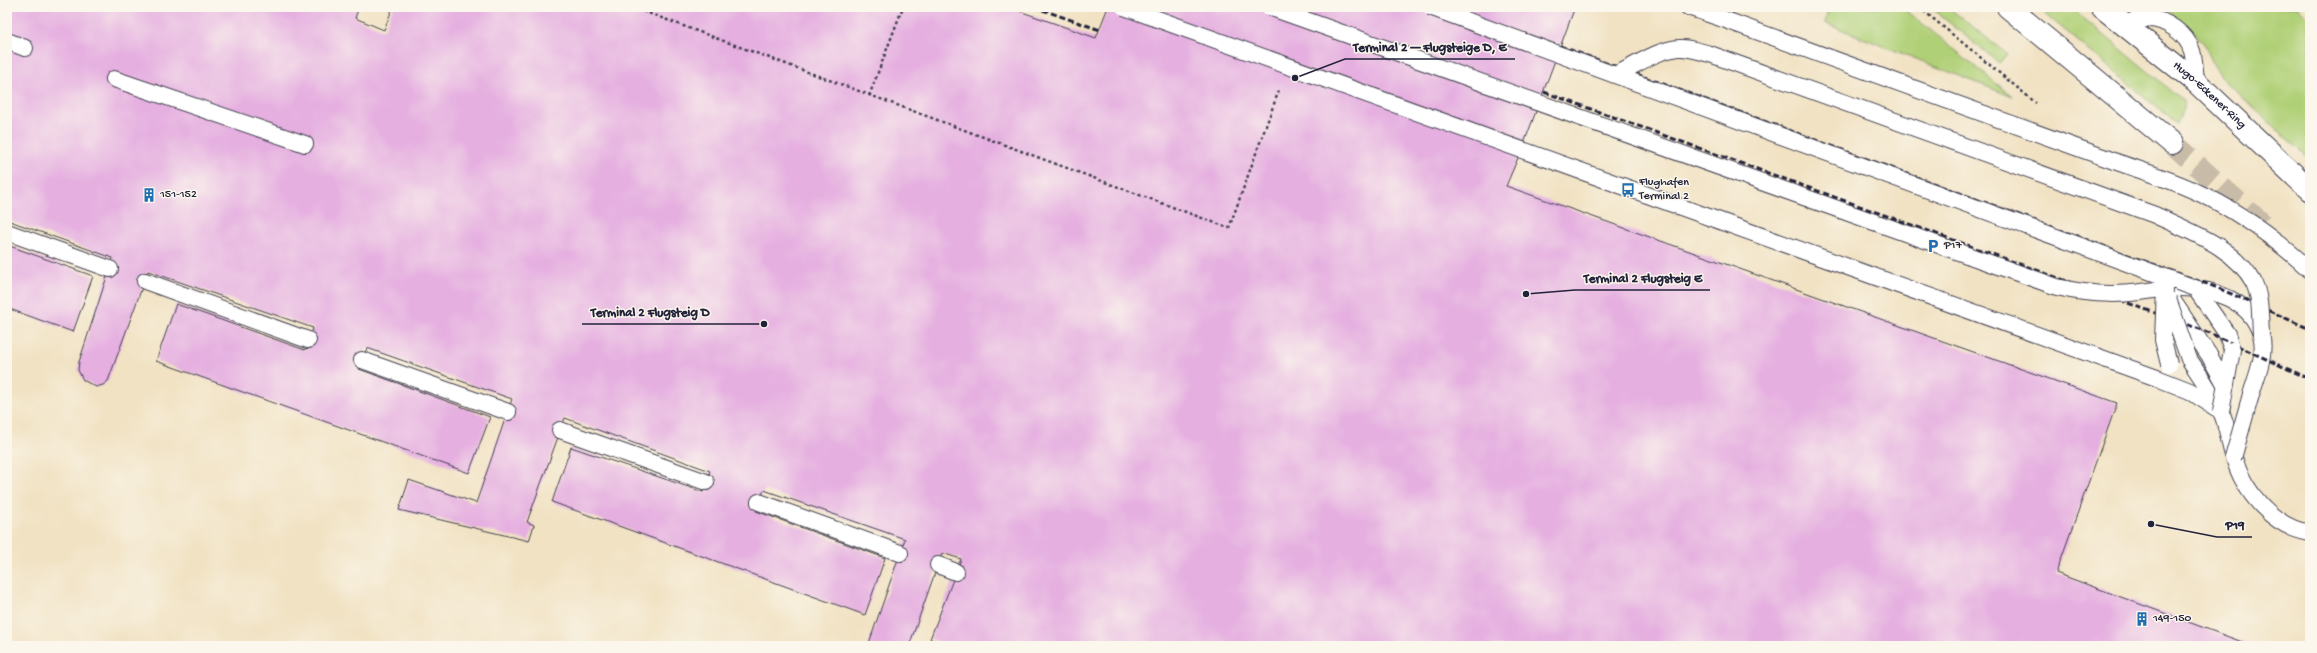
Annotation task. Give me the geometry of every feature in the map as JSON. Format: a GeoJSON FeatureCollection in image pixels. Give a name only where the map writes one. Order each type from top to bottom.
{"type":"FeatureCollection","features":[{"type":"Feature","properties":{"kind":"street"},"geometry":{"type":"LineString","coordinates":[[2008,7],[2172,143]]}},
{"type":"Feature","properties":{"kind":"street","name":"Hugo-Eckener-Ring"},"geometry":{"type":"LineString","coordinates":[[2102,7],[2196,82],[2310,190]]}},
{"type":"Feature","properties":{"kind":"lane"},"geometry":{"type":"LineString","coordinates":[[1124,7],[1621,187],[2112,360],[2184,388],[2221,412]]}},
{"type":"Feature","properties":{"kind":"lane"},"geometry":{"type":"LineString","coordinates":[[1269,7],[2057,287],[2098,295],[2137,294],[2165,288],[2195,288]]}},
{"type":"Feature","properties":{"kind":"lane"},"geometry":{"type":"LineString","coordinates":[[1430,7],[1616,74],[2195,288],[2218,294],[2240,305],[2250,316],[2261,335]]}},
{"type":"Feature","properties":{"kind":"lane"},"geometry":{"type":"LineString","coordinates":[[1688,7],[1725,13],[2197,191],[2260,228],[2310,270]]}},
{"type":"Feature","properties":{"kind":"lane"},"geometry":{"type":"LineString","coordinates":[[7,41],[25,48]]}},
{"type":"Feature","properties":{"kind":"lane"},"geometry":{"type":"LineString","coordinates":[[1616,74],[1638,64],[1652,55],[1666,50],[1681,48],[1710,54],[2155,215],[2192,232],[2232,256],[2254,283],[2258,295],[2261,335],[2261,354],[2233,458]]}},
{"type":"Feature","properties":{"kind":"lane"},"geometry":{"type":"LineString","coordinates":[[114,78],[305,144]]}},
{"type":"Feature","properties":{"kind":"lane"},"geometry":{"type":"LineString","coordinates":[[7,232],[110,269]]}},
{"type":"Feature","properties":{"kind":"lane"},"geometry":{"type":"LineString","coordinates":[[2127,262],[2165,288],[2199,338],[2226,386]]}},
{"type":"Feature","properties":{"kind":"lane"},"geometry":{"type":"LineString","coordinates":[[145,281],[308,340]]}},
{"type":"Feature","properties":{"kind":"lane"},"geometry":{"type":"LineString","coordinates":[[2165,288],[2163,340],[2165,352],[2169,364],[2184,388]]}},
{"type":"Feature","properties":{"kind":"lane"},"geometry":{"type":"LineString","coordinates":[[2165,288],[2190,359],[2221,412],[2233,458],[2248,491],[2262,507],[2283,523],[2310,534]]}},
{"type":"Feature","properties":{"kind":"lane"},"geometry":{"type":"LineString","coordinates":[[2195,288],[2228,334],[2232,350],[2221,412]]}},
{"type":"Feature","properties":{"kind":"lane"},"geometry":{"type":"LineString","coordinates":[[362,360],[508,412]]}},
{"type":"Feature","properties":{"kind":"lane"},"geometry":{"type":"LineString","coordinates":[[560,430],[706,482]]}},
{"type":"Feature","properties":{"kind":"lane"},"geometry":{"type":"LineString","coordinates":[[760,502],[900,552]]}},
{"type":"Feature","properties":{"kind":"lane"},"geometry":{"type":"LineString","coordinates":[[938,566],[956,572]]}},
{"type":"Feature","properties":{"kind":"path"},"geometry":{"type":"LineString","coordinates":[[632,7],[1229,228],[1288,67]]}},
{"type":"Feature","properties":{"kind":"path"},"geometry":{"type":"LineString","coordinates":[[869,96],[903,7]]}},
{"type":"Feature","properties":{"kind":"path"},"geometry":{"type":"LineString","coordinates":[[1919,7],[2037,103]]}},
{"type":"Feature","properties":{"kind":"green space"},"geometry":{"type":"Polygon","coordinates":[[[1828,7],[1902,7],[2013,97],[1825,23],[1828,7]]]}},
{"type":"Feature","properties":{"kind":"green space"},"geometry":{"type":"Polygon","coordinates":[[[1930,7],[1948,7],[2007,54],[1999,63],[1930,7]]]}},
{"type":"Feature","properties":{"kind":"green space"},"geometry":{"type":"Polygon","coordinates":[[[2037,7],[2070,7],[2185,102],[2177,124],[2037,7]]]}},
{"type":"Feature","properties":{"kind":"green space"},"geometry":{"type":"Polygon","coordinates":[[[2163,7],[2298,7],[2310,19],[2310,160],[2219,76],[2204,44],[2192,30],[2163,7]]]}},
{"type":"Feature","properties":{"kind":"building"},"geometry":{"type":"Polygon","coordinates":[[[7,7],[359,7],[355,18],[384,30],[393,7],[1008,7],[1096,38],[1108,7],[1575,7],[1523,146],[1506,186],[2117,403],[2056,573],[2253,646],[949,646],[930,639],[961,559],[942,553],[909,646],[868,646],[905,539],[764,490],[756,511],[885,558],[865,615],[552,502],[571,447],[703,492],[710,471],[565,418],[527,522],[534,525],[529,541],[399,510],[409,480],[476,503],[512,399],[367,348],[359,369],[490,417],[469,473],[156,361],[176,304],[305,350],[313,328],[148,271],[108,381],[103,385],[96,387],[83,380],[78,370],[79,362],[113,258],[7,220],[7,7]]]}},
{"type":"Feature","properties":{"kind":"building"},"geometry":{"type":"Polygon","coordinates":[[[7,245],[93,276],[73,332],[7,308],[7,245]]]}},
{"type":"Feature","properties":{"kind":"tunnel"},"geometry":{"type":"LineString","coordinates":[[2172,143],[2269,230]]}},
{"type":"Feature","properties":{"kind":"railway"},"geometry":{"type":"LineString","coordinates":[[1034,7],[1100,30]]}},
{"type":"Feature","properties":{"kind":"railway"},"geometry":{"type":"LineString","coordinates":[[1560,46],[2218,288],[2310,329]]}},
{"type":"Feature","properties":{"kind":"railway"},"geometry":{"type":"LineString","coordinates":[[1544,92],[2205,331],[2310,379]]}},
{"type":"Feature","properties":{"kind":"place","name":"Terminal 2 — Flugsteige D, E"},"geometry":{"type":"Point","coordinates":[1295,78]}},
{"type":"Feature","properties":{"kind":"place","name":"Flughafen Terminal 2"},"geometry":{"type":"Point","coordinates":[1628,190]}},
{"type":"Feature","properties":{"kind":"place","name":"151-152"},"geometry":{"type":"Point","coordinates":[149,195]}},
{"type":"Feature","properties":{"kind":"place","name":"P17"},"geometry":{"type":"Point","coordinates":[1933,246]}},
{"type":"Feature","properties":{"kind":"place","name":"Terminal 2 Flugsteig E"},"geometry":{"type":"Point","coordinates":[1526,294]}},
{"type":"Feature","properties":{"kind":"place","name":"Terminal 2 Flugsteig D"},"geometry":{"type":"Point","coordinates":[764,324]}},
{"type":"Feature","properties":{"kind":"place","name":"P19"},"geometry":{"type":"Point","coordinates":[2151,524]}},
{"type":"Feature","properties":{"kind":"place","name":"149-150"},"geometry":{"type":"Point","coordinates":[2142,619]}}]}
